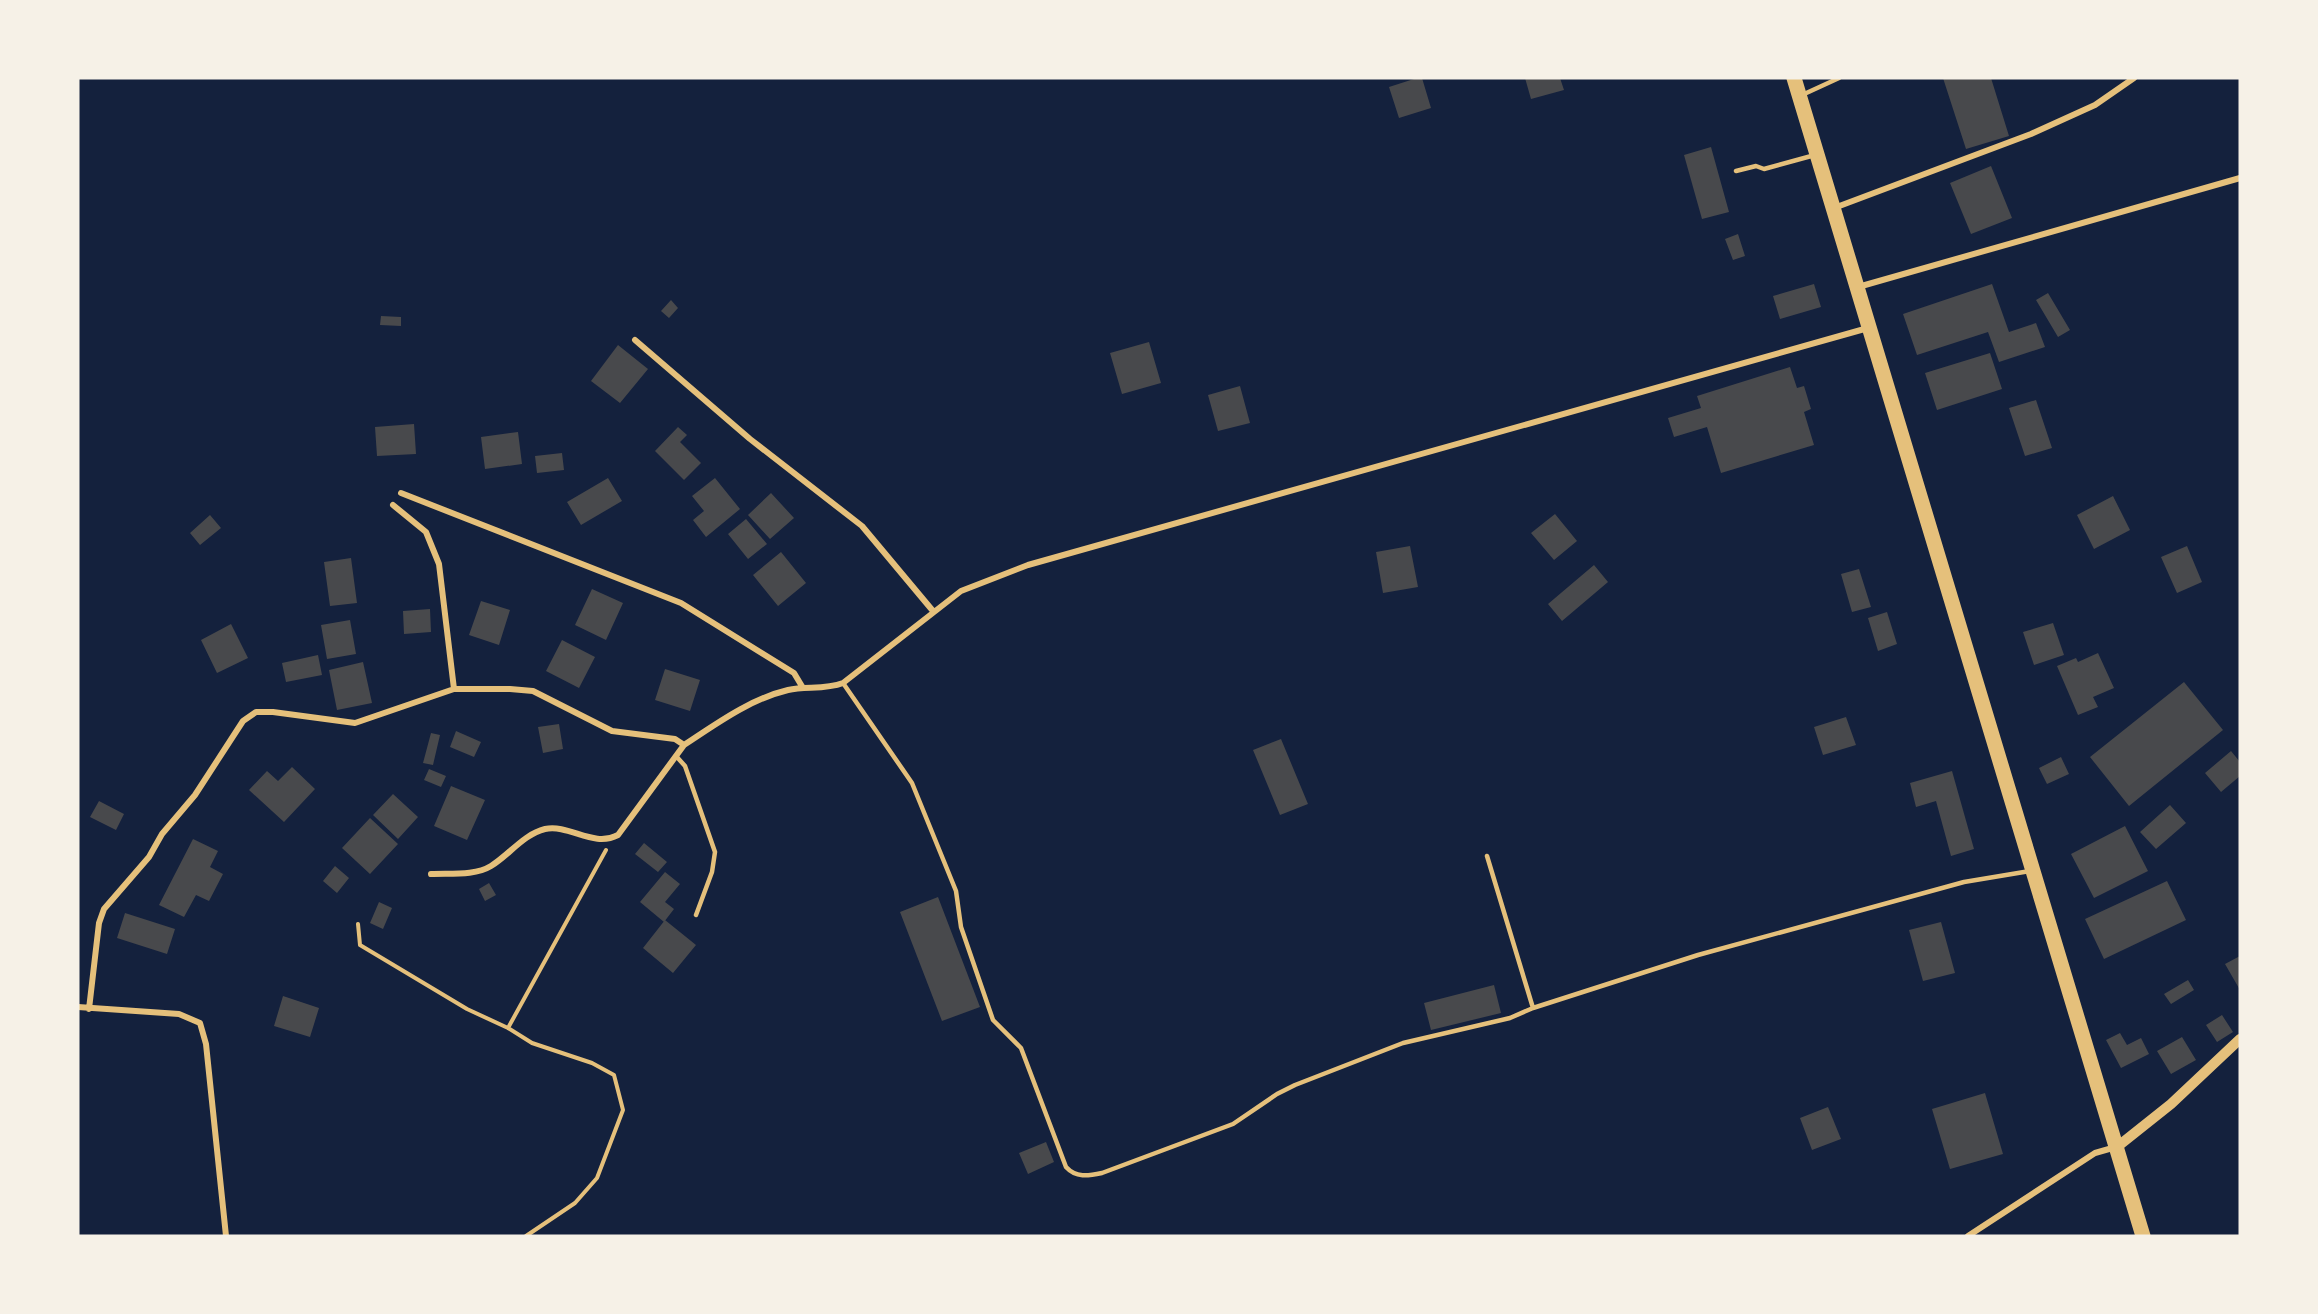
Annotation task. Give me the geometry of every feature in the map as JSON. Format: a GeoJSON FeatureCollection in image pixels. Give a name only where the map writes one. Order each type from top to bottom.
{"type":"FeatureCollection","features":[{"type":"Feature","properties":{"kind":"main road"},"geometry":{"type":"LineString","coordinates":[[1794,78],[2142,1236]]}},
{"type":"Feature","properties":{"kind":"street"},"geometry":{"type":"LineString","coordinates":[[1834,209],[2031,134],[2096,105],[2134,78]]}},
{"type":"Feature","properties":{"kind":"street"},"geometry":{"type":"LineString","coordinates":[[1858,287],[2240,178]]}},
{"type":"Feature","properties":{"kind":"street"},"geometry":{"type":"LineString","coordinates":[[431,874],[472,873],[489,867],[533,834],[548,829],[609,840],[618,835],[684,745],[726,718],[765,698],[803,688],[831,688],[843,683],[961,591],[1028,565],[1870,328]]}},
{"type":"Feature","properties":{"kind":"street"},"geometry":{"type":"LineString","coordinates":[[635,340],[750,440],[862,526],[933,611]]}},
{"type":"Feature","properties":{"kind":"street"},"geometry":{"type":"LineString","coordinates":[[401,493],[681,603],[794,674],[803,688]]}},
{"type":"Feature","properties":{"kind":"street"},"geometry":{"type":"LineString","coordinates":[[393,505],[426,532],[439,564],[454,689]]}},
{"type":"Feature","properties":{"kind":"street"},"geometry":{"type":"LineString","coordinates":[[89,1009],[99,923],[104,909],[148,857],[162,834],[195,795],[243,721],[256,712],[273,712],[355,723],[454,689],[533,691],[612,731],[675,740],[684,745]]}},
{"type":"Feature","properties":{"kind":"street"},"geometry":{"type":"LineString","coordinates":[[78,1007],[179,1014],[200,1023],[206,1044],[226,1236]]}},
{"type":"Feature","properties":{"kind":"street"},"geometry":{"type":"LineString","coordinates":[[1968,1236],[2095,1153],[2117,1147],[2171,1104],[2240,1039]]}},
{"type":"Feature","properties":{"kind":"lane"},"geometry":{"type":"LineString","coordinates":[[1800,96],[1839,78]]}},
{"type":"Feature","properties":{"kind":"lane"},"geometry":{"type":"LineString","coordinates":[[1736,171],[1756,166],[1764,169],[1817,154]]}},
{"type":"Feature","properties":{"kind":"lane"},"geometry":{"type":"LineString","coordinates":[[843,683],[912,783],[956,891],[961,927],[993,1020],[1021,1048],[1066,1167],[1072,1174],[1090,1176],[1102,1173],[1233,1124],[1286,1089],[1403,1043],[1510,1018],[1533,1008],[1709,952],[1964,882],[2032,870]]}},
{"type":"Feature","properties":{"kind":"lane"},"geometry":{"type":"LineString","coordinates":[[676,756],[685,766],[715,852],[712,873],[696,915]]}},
{"type":"Feature","properties":{"kind":"lane"},"geometry":{"type":"LineString","coordinates":[[1487,856],[1533,1008]]}},
{"type":"Feature","properties":{"kind":"path"},"geometry":{"type":"LineString","coordinates":[[508,1028],[605,853],[609,840]]}},
{"type":"Feature","properties":{"kind":"path"},"geometry":{"type":"LineString","coordinates":[[358,924],[360,945],[467,1009],[508,1028],[532,1043],[592,1063],[614,1075],[623,1110],[597,1178],[575,1203],[526,1236]]}},
{"type":"Feature","properties":{"kind":"building"},"geometry":{"type":"Polygon","coordinates":[[[1422,78],[1431,108],[1399,118],[1389,87],[1422,78]]]}},
{"type":"Feature","properties":{"kind":"building"},"geometry":{"type":"Polygon","coordinates":[[[1525,78],[1560,78],[1564,90],[1531,99],[1525,78]]]}},
{"type":"Feature","properties":{"kind":"building"},"geometry":{"type":"Polygon","coordinates":[[[1943,78],[1991,78],[2009,136],[1966,149],[1943,78]]]}},
{"type":"Feature","properties":{"kind":"building"},"geometry":{"type":"Polygon","coordinates":[[[1711,147],[1729,212],[1702,219],[1684,155],[1711,147]]]}},
{"type":"Feature","properties":{"kind":"building"},"geometry":{"type":"Polygon","coordinates":[[[1991,166],[2012,218],[1971,234],[1950,183],[1991,166]]]}},
{"type":"Feature","properties":{"kind":"building"},"geometry":{"type":"Polygon","coordinates":[[[1738,234],[1745,256],[1733,260],[1725,239],[1738,234]]]}},
{"type":"Feature","properties":{"kind":"building"},"geometry":{"type":"Polygon","coordinates":[[[1814,284],[1821,307],[1780,319],[1773,296],[1814,284]]]}},
{"type":"Feature","properties":{"kind":"building"},"geometry":{"type":"Polygon","coordinates":[[[1992,284],[2009,332],[2036,323],[2045,347],[1999,362],[1988,332],[1917,355],[1903,314],[1992,284]]]}},
{"type":"Feature","properties":{"kind":"building"},"geometry":{"type":"Polygon","coordinates":[[[2048,293],[2070,330],[2058,337],[2036,300],[2048,293]]]}},
{"type":"Feature","properties":{"kind":"building"},"geometry":{"type":"Polygon","coordinates":[[[671,300],[678,308],[669,318],[661,311],[671,300]]]}},
{"type":"Feature","properties":{"kind":"building"},"geometry":{"type":"Polygon","coordinates":[[[381,316],[401,317],[401,326],[380,325],[381,316]]]}},
{"type":"Feature","properties":{"kind":"building"},"geometry":{"type":"Polygon","coordinates":[[[1149,342],[1161,383],[1122,394],[1110,353],[1149,342]]]}},
{"type":"Feature","properties":{"kind":"building"},"geometry":{"type":"Polygon","coordinates":[[[618,345],[648,369],[620,403],[591,381],[618,345]]]}},
{"type":"Feature","properties":{"kind":"building"},"geometry":{"type":"Polygon","coordinates":[[[1990,353],[2002,389],[1937,410],[1925,373],[1990,353]]]}},
{"type":"Feature","properties":{"kind":"building"},"geometry":{"type":"Polygon","coordinates":[[[1790,367],[1797,388],[1804,386],[1811,409],[1804,412],[1814,445],[1721,473],[1707,427],[1674,437],[1668,418],[1701,408],[1697,396],[1790,367]]]}},
{"type":"Feature","properties":{"kind":"building"},"geometry":{"type":"Polygon","coordinates":[[[1240,386],[1250,423],[1218,431],[1208,395],[1240,386]]]}},
{"type":"Feature","properties":{"kind":"building"},"geometry":{"type":"Polygon","coordinates":[[[2036,400],[2052,448],[2025,456],[2009,408],[2036,400]]]}},
{"type":"Feature","properties":{"kind":"building"},"geometry":{"type":"Polygon","coordinates":[[[414,424],[416,454],[377,456],[375,427],[414,424]]]}},
{"type":"Feature","properties":{"kind":"building"},"geometry":{"type":"Polygon","coordinates":[[[678,427],[687,435],[680,442],[701,463],[684,480],[655,451],[678,427]]]}},
{"type":"Feature","properties":{"kind":"building"},"geometry":{"type":"Polygon","coordinates":[[[518,432],[522,464],[485,469],[481,437],[518,432]]]}},
{"type":"Feature","properties":{"kind":"building"},"geometry":{"type":"Polygon","coordinates":[[[562,453],[564,470],[537,473],[535,456],[562,453]]]}},
{"type":"Feature","properties":{"kind":"building"},"geometry":{"type":"Polygon","coordinates":[[[608,478],[622,501],[581,525],[567,502],[608,478]]]}},
{"type":"Feature","properties":{"kind":"building"},"geometry":{"type":"Polygon","coordinates":[[[715,478],[740,509],[706,537],[693,520],[704,511],[692,496],[715,478]]]}},
{"type":"Feature","properties":{"kind":"building"},"geometry":{"type":"Polygon","coordinates":[[[771,493],[794,518],[770,539],[748,515],[771,493]]]}},
{"type":"Feature","properties":{"kind":"building"},"geometry":{"type":"Polygon","coordinates":[[[2113,496],[2130,530],[2094,549],[2077,515],[2113,496]]]}},
{"type":"Feature","properties":{"kind":"building"},"geometry":{"type":"Polygon","coordinates":[[[1555,514],[1577,541],[1554,560],[1531,533],[1555,514]]]}},
{"type":"Feature","properties":{"kind":"building"},"geometry":{"type":"Polygon","coordinates":[[[210,515],[221,528],[200,545],[190,533],[210,515]]]}},
{"type":"Feature","properties":{"kind":"building"},"geometry":{"type":"Polygon","coordinates":[[[746,519],[767,544],[748,559],[728,534],[746,519]]]}},
{"type":"Feature","properties":{"kind":"building"},"geometry":{"type":"Polygon","coordinates":[[[1410,546],[1418,587],[1383,593],[1376,552],[1410,546]]]}},
{"type":"Feature","properties":{"kind":"building"},"geometry":{"type":"Polygon","coordinates":[[[2187,546],[2202,582],[2177,593],[2161,557],[2187,546]]]}},
{"type":"Feature","properties":{"kind":"building"},"geometry":{"type":"Polygon","coordinates":[[[781,552],[806,583],[778,606],[753,575],[781,552]]]}},
{"type":"Feature","properties":{"kind":"building"},"geometry":{"type":"Polygon","coordinates":[[[351,558],[357,603],[330,606],[324,562],[351,558]]]}},
{"type":"Feature","properties":{"kind":"building"},"geometry":{"type":"Polygon","coordinates":[[[1594,565],[1608,582],[1562,621],[1548,604],[1594,565]]]}},
{"type":"Feature","properties":{"kind":"building"},"geometry":{"type":"Polygon","coordinates":[[[1859,569],[1871,607],[1852,612],[1841,574],[1859,569]]]}},
{"type":"Feature","properties":{"kind":"building"},"geometry":{"type":"Polygon","coordinates":[[[592,589],[623,603],[606,640],[575,625],[592,589]]]}},
{"type":"Feature","properties":{"kind":"building"},"geometry":{"type":"Polygon","coordinates":[[[481,601],[510,610],[499,645],[469,635],[481,601]]]}},
{"type":"Feature","properties":{"kind":"building"},"geometry":{"type":"Polygon","coordinates":[[[430,609],[431,632],[404,634],[403,611],[430,609]]]}},
{"type":"Feature","properties":{"kind":"building"},"geometry":{"type":"Polygon","coordinates":[[[1887,612],[1897,644],[1878,651],[1868,618],[1887,612]]]}},
{"type":"Feature","properties":{"kind":"building"},"geometry":{"type":"Polygon","coordinates":[[[350,620],[356,654],[327,659],[321,625],[350,620]]]}},
{"type":"Feature","properties":{"kind":"building"},"geometry":{"type":"Polygon","coordinates":[[[2053,623],[2064,655],[2034,665],[2023,632],[2053,623]]]}},
{"type":"Feature","properties":{"kind":"building"},"geometry":{"type":"Polygon","coordinates":[[[231,624],[248,658],[217,673],[201,640],[231,624]]]}},
{"type":"Feature","properties":{"kind":"building"},"geometry":{"type":"Polygon","coordinates":[[[562,640],[595,657],[579,688],[546,671],[562,640]]]}},
{"type":"Feature","properties":{"kind":"building"},"geometry":{"type":"Polygon","coordinates":[[[2098,653],[2114,688],[2093,697],[2098,707],[2078,715],[2057,666],[2076,658],[2078,662],[2098,653]]]}},
{"type":"Feature","properties":{"kind":"building"},"geometry":{"type":"Polygon","coordinates":[[[318,655],[322,675],[286,682],[282,663],[318,655]]]}},
{"type":"Feature","properties":{"kind":"building"},"geometry":{"type":"Polygon","coordinates":[[[363,662],[372,703],[337,710],[329,670],[363,662]]]}},
{"type":"Feature","properties":{"kind":"building"},"geometry":{"type":"Polygon","coordinates":[[[665,669],[700,680],[690,711],[655,700],[665,669]]]}},
{"type":"Feature","properties":{"kind":"building"},"geometry":{"type":"Polygon","coordinates":[[[2184,682],[2223,730],[2129,806],[2090,757],[2184,682]]]}},
{"type":"Feature","properties":{"kind":"building"},"geometry":{"type":"Polygon","coordinates":[[[1846,717],[1856,745],[1823,755],[1814,727],[1846,717]]]}},
{"type":"Feature","properties":{"kind":"building"},"geometry":{"type":"Polygon","coordinates":[[[559,724],[563,749],[543,753],[538,727],[559,724]]]}},
{"type":"Feature","properties":{"kind":"building"},"geometry":{"type":"Polygon","coordinates":[[[456,731],[481,742],[474,757],[450,747],[456,731]]]}},
{"type":"Feature","properties":{"kind":"building"},"geometry":{"type":"Polygon","coordinates":[[[431,733],[440,735],[433,765],[423,763],[431,733]]]}},
{"type":"Feature","properties":{"kind":"building"},"geometry":{"type":"Polygon","coordinates":[[[1281,739],[1308,804],[1280,815],[1253,750],[1281,739]]]}},
{"type":"Feature","properties":{"kind":"building"},"geometry":{"type":"Polygon","coordinates":[[[2231,751],[2240,762],[2240,776],[2221,792],[2205,773],[2231,751]]]}},
{"type":"Feature","properties":{"kind":"building"},"geometry":{"type":"Polygon","coordinates":[[[2061,757],[2069,774],[2047,784],[2039,768],[2061,757]]]}},
{"type":"Feature","properties":{"kind":"building"},"geometry":{"type":"Polygon","coordinates":[[[292,767],[315,789],[284,822],[249,790],[267,771],[278,781],[292,767]]]}},
{"type":"Feature","properties":{"kind":"building"},"geometry":{"type":"Polygon","coordinates":[[[429,769],[446,776],[441,787],[424,780],[429,769]]]}},
{"type":"Feature","properties":{"kind":"building"},"geometry":{"type":"Polygon","coordinates":[[[1952,771],[1974,849],[1951,856],[1936,801],[1916,807],[1910,783],[1952,771]]]}},
{"type":"Feature","properties":{"kind":"building"},"geometry":{"type":"Polygon","coordinates":[[[451,786],[485,800],[467,840],[434,826],[451,786]]]}},
{"type":"Feature","properties":{"kind":"building"},"geometry":{"type":"Polygon","coordinates":[[[393,794],[418,817],[398,839],[373,815],[393,794]]]}},
{"type":"Feature","properties":{"kind":"building"},"geometry":{"type":"Polygon","coordinates":[[[99,801],[124,814],[116,830],[90,817],[99,801]]]}},
{"type":"Feature","properties":{"kind":"building"},"geometry":{"type":"Polygon","coordinates":[[[2170,805],[2186,823],[2156,849],[2140,832],[2170,805]]]}},
{"type":"Feature","properties":{"kind":"building"},"geometry":{"type":"Polygon","coordinates":[[[370,818],[398,844],[370,874],[342,848],[370,818]]]}},
{"type":"Feature","properties":{"kind":"building"},"geometry":{"type":"Polygon","coordinates":[[[2125,826],[2148,871],[2094,898],[2071,854],[2125,826]]]}},
{"type":"Feature","properties":{"kind":"building"},"geometry":{"type":"Polygon","coordinates":[[[193,839],[218,851],[210,867],[223,874],[209,901],[196,895],[184,917],[159,905],[193,839]]]}},
{"type":"Feature","properties":{"kind":"building"},"geometry":{"type":"Polygon","coordinates":[[[644,843],[667,862],[658,872],[635,854],[644,843]]]}},
{"type":"Feature","properties":{"kind":"building"},"geometry":{"type":"Polygon","coordinates":[[[335,866],[349,878],[337,893],[323,881],[335,866]]]}},
{"type":"Feature","properties":{"kind":"building"},"geometry":{"type":"Polygon","coordinates":[[[665,872],[680,884],[665,902],[674,909],[664,922],[640,902],[665,872]]]}},
{"type":"Feature","properties":{"kind":"building"},"geometry":{"type":"Polygon","coordinates":[[[2167,881],[2186,920],[2104,959],[2085,919],[2167,881]]]}},
{"type":"Feature","properties":{"kind":"building"},"geometry":{"type":"Polygon","coordinates":[[[489,883],[496,895],[485,901],[479,889],[489,883]]]}},
{"type":"Feature","properties":{"kind":"building"},"geometry":{"type":"Polygon","coordinates":[[[938,897],[980,1007],[942,1021],[900,912],[938,897]]]}},
{"type":"Feature","properties":{"kind":"building"},"geometry":{"type":"Polygon","coordinates":[[[379,902],[392,908],[383,929],[370,923],[379,902]]]}},
{"type":"Feature","properties":{"kind":"building"},"geometry":{"type":"Polygon","coordinates":[[[125,913],[175,929],[167,954],[117,938],[125,913]]]}},
{"type":"Feature","properties":{"kind":"building"},"geometry":{"type":"Polygon","coordinates":[[[665,920],[696,945],[673,973],[643,948],[665,920]]]}},
{"type":"Feature","properties":{"kind":"building"},"geometry":{"type":"Polygon","coordinates":[[[1941,922],[1955,973],[1923,981],[1909,930],[1941,922]]]}},
{"type":"Feature","properties":{"kind":"building"},"geometry":{"type":"Polygon","coordinates":[[[2240,956],[2240,990],[2225,964],[2240,956]]]}},
{"type":"Feature","properties":{"kind":"building"},"geometry":{"type":"Polygon","coordinates":[[[2188,980],[2194,990],[2171,1004],[2164,994],[2188,980]]]}},
{"type":"Feature","properties":{"kind":"building"},"geometry":{"type":"Polygon","coordinates":[[[1494,985],[1501,1013],[1431,1030],[1424,1003],[1494,985]]]}},
{"type":"Feature","properties":{"kind":"building"},"geometry":{"type":"Polygon","coordinates":[[[283,996],[319,1008],[310,1037],[274,1026],[283,996]]]}},
{"type":"Feature","properties":{"kind":"building"},"geometry":{"type":"Polygon","coordinates":[[[2222,1015],[2233,1032],[2217,1042],[2206,1025],[2222,1015]]]}},
{"type":"Feature","properties":{"kind":"building"},"geometry":{"type":"Polygon","coordinates":[[[2120,1033],[2127,1045],[2141,1038],[2149,1054],[2121,1068],[2106,1040],[2120,1033]]]}},
{"type":"Feature","properties":{"kind":"building"},"geometry":{"type":"Polygon","coordinates":[[[2182,1037],[2196,1060],[2171,1074],[2157,1051],[2182,1037]]]}},
{"type":"Feature","properties":{"kind":"building"},"geometry":{"type":"Polygon","coordinates":[[[1985,1093],[2003,1154],[1950,1169],[1932,1109],[1985,1093]]]}},
{"type":"Feature","properties":{"kind":"building"},"geometry":{"type":"Polygon","coordinates":[[[1828,1107],[1841,1139],[1812,1150],[1800,1118],[1828,1107]]]}},
{"type":"Feature","properties":{"kind":"building"},"geometry":{"type":"Polygon","coordinates":[[[1046,1142],[1054,1162],[1028,1174],[1019,1153],[1046,1142]]]}}]}
